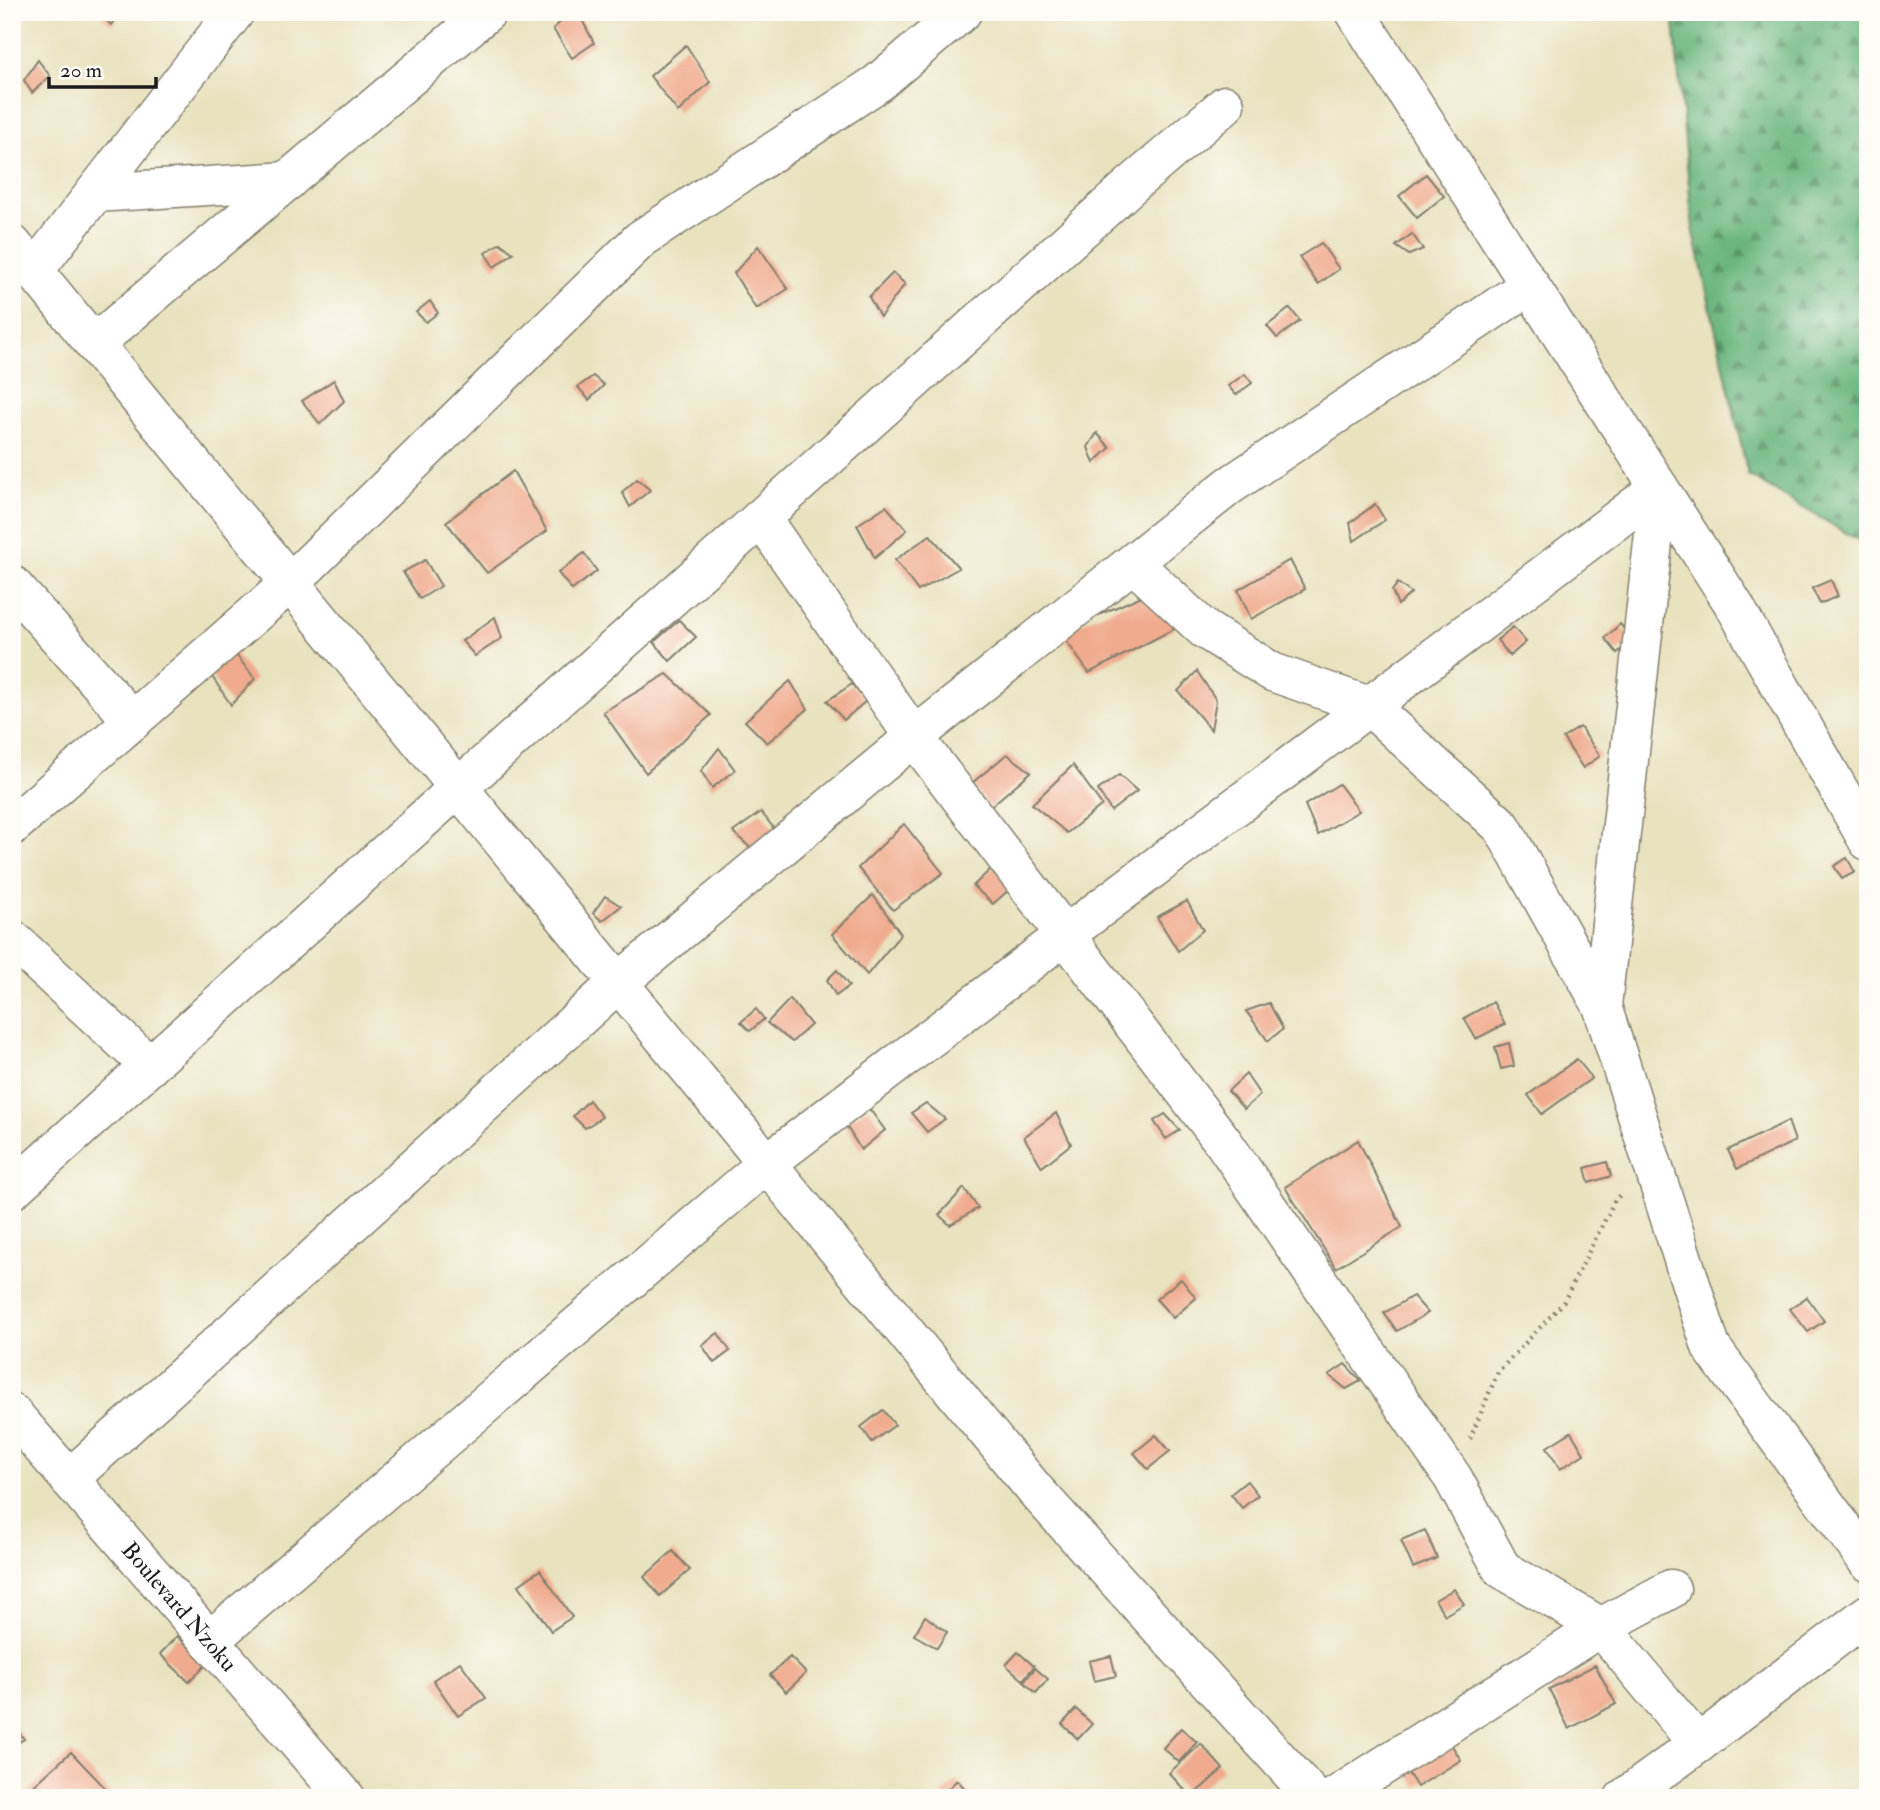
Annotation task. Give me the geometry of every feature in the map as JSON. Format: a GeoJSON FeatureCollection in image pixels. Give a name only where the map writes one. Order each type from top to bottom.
{"type":"FeatureCollection","features":[{"type":"Feature","properties":{"kind":"street"},"geometry":{"type":"LineString","coordinates":[[235,12],[95,193],[23,258],[1035,1490],[1314,1798]]}},
{"type":"Feature","properties":{"kind":"street"},"geometry":{"type":"LineString","coordinates":[[94,344],[487,12]]}},
{"type":"Feature","properties":{"kind":"street"},"geometry":{"type":"LineString","coordinates":[[12,826],[290,583],[641,239],[878,83],[962,12]]}},
{"type":"Feature","properties":{"kind":"street"},"geometry":{"type":"LineString","coordinates":[[1355,12],[1734,605],[1868,841]]}},
{"type":"Feature","properties":{"kind":"street"},"geometry":{"type":"LineString","coordinates":[[12,1190],[1129,187],[1225,105]]}},
{"type":"Feature","properties":{"kind":"street"},"geometry":{"type":"LineString","coordinates":[[95,193],[288,181]]}},
{"type":"Feature","properties":{"kind":"street"},"geometry":{"type":"LineString","coordinates":[[69,1479],[618,983],[914,737],[1229,486],[1530,285]]}},
{"type":"Feature","properties":{"kind":"street"},"geometry":{"type":"LineString","coordinates":[[209,1641],[766,1164],[1065,935],[1659,488]]}},
{"type":"Feature","properties":{"kind":"street"},"geometry":{"type":"LineString","coordinates":[[1602,1006],[1659,488]]}},
{"type":"Feature","properties":{"kind":"street"},"geometry":{"type":"LineString","coordinates":[[761,519],[914,737],[1224,1143],[1453,1478],[1502,1569],[1601,1627],[1698,1744]]}},
{"type":"Feature","properties":{"kind":"street"},"geometry":{"type":"LineString","coordinates":[[1133,563],[1204,629],[1272,672],[1369,706],[1502,827],[1602,1006],[1710,1347],[1868,1562]]}},
{"type":"Feature","properties":{"kind":"street"},"geometry":{"type":"LineString","coordinates":[[12,585],[133,721]]}},
{"type":"Feature","properties":{"kind":"street"},"geometry":{"type":"LineString","coordinates":[[12,939],[150,1066]]}},
{"type":"Feature","properties":{"kind":"street","name":"Boulevard Nzoku"},"geometry":{"type":"LineString","coordinates":[[12,1413],[209,1641],[334,1794]]}},
{"type":"Feature","properties":{"kind":"street"},"geometry":{"type":"LineString","coordinates":[[1333,1798],[1601,1627],[1671,1589]]}},
{"type":"Feature","properties":{"kind":"street"},"geometry":{"type":"LineString","coordinates":[[1624,1798],[1868,1614]]}},
{"type":"Feature","properties":{"kind":"path"},"geometry":{"type":"LineString","coordinates":[[1453,1478],[1498,1372],[1563,1303],[1615,1200],[1652,1163]]}},
{"type":"Feature","properties":{"kind":"green space"},"geometry":{"type":"Polygon","coordinates":[[[1673,12],[1868,12],[1868,546],[1748,475],[1693,229],[1673,12]]]}},
{"type":"Feature","properties":{"kind":"building"},"geometry":{"type":"Polygon","coordinates":[[[99,12],[122,12],[111,25],[99,12]]]}},
{"type":"Feature","properties":{"kind":"building"},"geometry":{"type":"Polygon","coordinates":[[[571,12],[578,12],[594,43],[572,58],[553,29],[571,12]]]}},
{"type":"Feature","properties":{"kind":"building"},"geometry":{"type":"Polygon","coordinates":[[[686,45],[710,82],[678,112],[650,76],[686,45]]]}},
{"type":"Feature","properties":{"kind":"building"},"geometry":{"type":"Polygon","coordinates":[[[38,60],[50,76],[32,93],[24,80],[38,60]]]}},
{"type":"Feature","properties":{"kind":"building"},"geometry":{"type":"Polygon","coordinates":[[[1426,174],[1444,196],[1417,218],[1399,196],[1426,174]]]}},
{"type":"Feature","properties":{"kind":"building"},"geometry":{"type":"Polygon","coordinates":[[[1412,234],[1423,249],[1409,255],[1396,246],[1412,234]]]}},
{"type":"Feature","properties":{"kind":"building"},"geometry":{"type":"Polygon","coordinates":[[[500,243],[513,253],[494,267],[485,253],[500,243]]]}},
{"type":"Feature","properties":{"kind":"building"},"geometry":{"type":"Polygon","coordinates":[[[1321,243],[1339,269],[1318,284],[1299,257],[1321,243]]]}},
{"type":"Feature","properties":{"kind":"building"},"geometry":{"type":"Polygon","coordinates":[[[758,246],[788,289],[756,309],[734,273],[758,246]]]}},
{"type":"Feature","properties":{"kind":"building"},"geometry":{"type":"Polygon","coordinates":[[[893,273],[905,284],[880,317],[869,297],[893,273]]]}},
{"type":"Feature","properties":{"kind":"building"},"geometry":{"type":"Polygon","coordinates":[[[430,301],[438,313],[426,322],[416,312],[430,301]]]}},
{"type":"Feature","properties":{"kind":"building"},"geometry":{"type":"Polygon","coordinates":[[[1290,308],[1300,321],[1277,338],[1267,326],[1290,308]]]}},
{"type":"Feature","properties":{"kind":"building"},"geometry":{"type":"Polygon","coordinates":[[[1245,374],[1252,383],[1236,395],[1228,386],[1245,374]]]}},
{"type":"Feature","properties":{"kind":"building"},"geometry":{"type":"Polygon","coordinates":[[[593,376],[604,385],[589,400],[578,387],[593,376]]]}},
{"type":"Feature","properties":{"kind":"building"},"geometry":{"type":"Polygon","coordinates":[[[334,380],[344,401],[320,424],[302,401],[334,380]]]}},
{"type":"Feature","properties":{"kind":"building"},"geometry":{"type":"Polygon","coordinates":[[[1097,433],[1110,448],[1094,463],[1088,447],[1097,433]]]}},
{"type":"Feature","properties":{"kind":"building"},"geometry":{"type":"Polygon","coordinates":[[[513,471],[547,531],[487,573],[446,522],[513,471]]]}},
{"type":"Feature","properties":{"kind":"building"},"geometry":{"type":"Polygon","coordinates":[[[637,479],[650,490],[630,507],[622,492],[637,479]]]}},
{"type":"Feature","properties":{"kind":"building"},"geometry":{"type":"Polygon","coordinates":[[[1375,504],[1385,520],[1354,541],[1350,523],[1375,504]]]}},
{"type":"Feature","properties":{"kind":"building"},"geometry":{"type":"Polygon","coordinates":[[[886,506],[907,530],[875,558],[857,525],[886,506]]]}},
{"type":"Feature","properties":{"kind":"building"},"geometry":{"type":"Polygon","coordinates":[[[930,535],[959,568],[918,591],[895,560],[930,535]]]}},
{"type":"Feature","properties":{"kind":"building"},"geometry":{"type":"Polygon","coordinates":[[[584,553],[597,571],[572,590],[558,573],[584,553]]]}},
{"type":"Feature","properties":{"kind":"building"},"geometry":{"type":"Polygon","coordinates":[[[425,560],[441,586],[420,599],[403,572],[425,560]]]}},
{"type":"Feature","properties":{"kind":"building"},"geometry":{"type":"Polygon","coordinates":[[[1290,560],[1305,589],[1251,619],[1238,590],[1290,560]]]}},
{"type":"Feature","properties":{"kind":"building"},"geometry":{"type":"Polygon","coordinates":[[[1831,580],[1838,596],[1820,604],[1812,588],[1831,580]]]}},
{"type":"Feature","properties":{"kind":"building"},"geometry":{"type":"Polygon","coordinates":[[[1398,583],[1411,593],[1398,605],[1392,591],[1398,583]]]}},
{"type":"Feature","properties":{"kind":"building"},"geometry":{"type":"Polygon","coordinates":[[[1153,591],[1176,628],[1089,673],[1060,632],[1153,591]]]}},
{"type":"Feature","properties":{"kind":"building"},"geometry":{"type":"Polygon","coordinates":[[[495,617],[502,638],[475,656],[462,641],[495,617]]]}},
{"type":"Feature","properties":{"kind":"building"},"geometry":{"type":"Polygon","coordinates":[[[679,620],[696,637],[670,661],[654,642],[679,620]]]}},
{"type":"Feature","properties":{"kind":"building"},"geometry":{"type":"Polygon","coordinates":[[[1620,624],[1633,640],[1617,653],[1605,638],[1620,624]]]}},
{"type":"Feature","properties":{"kind":"building"},"geometry":{"type":"Polygon","coordinates":[[[1513,627],[1526,642],[1510,656],[1497,640],[1513,627]]]}},
{"type":"Feature","properties":{"kind":"building"},"geometry":{"type":"Polygon","coordinates":[[[230,647],[255,679],[231,705],[207,669],[230,647]]]}},
{"type":"Feature","properties":{"kind":"building"},"geometry":{"type":"Polygon","coordinates":[[[1197,671],[1216,700],[1211,730],[1178,691],[1197,671]]]}},
{"type":"Feature","properties":{"kind":"building"},"geometry":{"type":"Polygon","coordinates":[[[667,674],[711,715],[646,773],[603,712],[667,674]]]}},
{"type":"Feature","properties":{"kind":"building"},"geometry":{"type":"Polygon","coordinates":[[[790,681],[808,709],[767,743],[745,721],[790,681]]]}},
{"type":"Feature","properties":{"kind":"building"},"geometry":{"type":"Polygon","coordinates":[[[852,684],[866,701],[844,720],[827,701],[852,684]]]}},
{"type":"Feature","properties":{"kind":"building"},"geometry":{"type":"Polygon","coordinates":[[[1580,727],[1600,756],[1583,768],[1563,738],[1580,727]]]}},
{"type":"Feature","properties":{"kind":"building"},"geometry":{"type":"Polygon","coordinates":[[[719,748],[735,770],[712,788],[701,771],[719,748]]]}},
{"type":"Feature","properties":{"kind":"building"},"geometry":{"type":"Polygon","coordinates":[[[1007,754],[1031,772],[990,807],[971,784],[1007,754]]]}},
{"type":"Feature","properties":{"kind":"building"},"geometry":{"type":"Polygon","coordinates":[[[1073,765],[1102,805],[1067,833],[1032,804],[1073,765]]]}},
{"type":"Feature","properties":{"kind":"building"},"geometry":{"type":"Polygon","coordinates":[[[1119,775],[1137,791],[1111,811],[1098,790],[1119,775]]]}},
{"type":"Feature","properties":{"kind":"building"},"geometry":{"type":"Polygon","coordinates":[[[1339,784],[1359,811],[1318,835],[1305,805],[1339,784]]]}},
{"type":"Feature","properties":{"kind":"building"},"geometry":{"type":"Polygon","coordinates":[[[761,812],[776,831],[755,852],[733,832],[761,812]]]}},
{"type":"Feature","properties":{"kind":"building"},"geometry":{"type":"Polygon","coordinates":[[[904,824],[943,873],[893,910],[858,868],[904,824]]]}},
{"type":"Feature","properties":{"kind":"building"},"geometry":{"type":"Polygon","coordinates":[[[1847,858],[1855,872],[1842,879],[1834,866],[1847,858]]]}},
{"type":"Feature","properties":{"kind":"building"},"geometry":{"type":"Polygon","coordinates":[[[994,866],[1011,888],[993,904],[973,886],[994,866]]]}},
{"type":"Feature","properties":{"kind":"building"},"geometry":{"type":"Polygon","coordinates":[[[873,895],[901,934],[867,975],[832,934],[873,895]]]}},
{"type":"Feature","properties":{"kind":"building"},"geometry":{"type":"Polygon","coordinates":[[[605,896],[621,906],[602,921],[593,913],[605,896]]]}},
{"type":"Feature","properties":{"kind":"building"},"geometry":{"type":"Polygon","coordinates":[[[1187,901],[1203,930],[1178,951],[1157,917],[1187,901]]]}},
{"type":"Feature","properties":{"kind":"building"},"geometry":{"type":"Polygon","coordinates":[[[837,970],[849,986],[836,996],[827,980],[837,970]]]}},
{"type":"Feature","properties":{"kind":"building"},"geometry":{"type":"Polygon","coordinates":[[[790,999],[811,1025],[792,1042],[767,1023],[790,999]]]}},
{"type":"Feature","properties":{"kind":"building"},"geometry":{"type":"Polygon","coordinates":[[[1493,1002],[1505,1024],[1476,1039],[1464,1018],[1493,1002]]]}},
{"type":"Feature","properties":{"kind":"building"},"geometry":{"type":"Polygon","coordinates":[[[1269,1003],[1283,1029],[1268,1041],[1246,1011],[1269,1003]]]}},
{"type":"Feature","properties":{"kind":"building"},"geometry":{"type":"Polygon","coordinates":[[[756,1009],[764,1019],[750,1031],[741,1022],[756,1009]]]}},
{"type":"Feature","properties":{"kind":"building"},"geometry":{"type":"Polygon","coordinates":[[[1509,1043],[1514,1066],[1501,1069],[1495,1047],[1509,1043]]]}},
{"type":"Feature","properties":{"kind":"building"},"geometry":{"type":"Polygon","coordinates":[[[1577,1059],[1592,1078],[1542,1114],[1528,1095],[1577,1059]]]}},
{"type":"Feature","properties":{"kind":"building"},"geometry":{"type":"Polygon","coordinates":[[[1246,1074],[1260,1095],[1244,1109],[1228,1091],[1246,1074]]]}},
{"type":"Feature","properties":{"kind":"building"},"geometry":{"type":"Polygon","coordinates":[[[589,1100],[602,1117],[585,1128],[573,1116],[589,1100]]]}},
{"type":"Feature","properties":{"kind":"building"},"geometry":{"type":"Polygon","coordinates":[[[926,1103],[945,1119],[927,1132],[911,1113],[926,1103]]]}},
{"type":"Feature","properties":{"kind":"building"},"geometry":{"type":"Polygon","coordinates":[[[868,1107],[885,1130],[861,1150],[845,1124],[868,1107]]]}},
{"type":"Feature","properties":{"kind":"building"},"geometry":{"type":"Polygon","coordinates":[[[1056,1113],[1071,1144],[1042,1167],[1024,1137],[1056,1113]]]}},
{"type":"Feature","properties":{"kind":"building"},"geometry":{"type":"Polygon","coordinates":[[[1165,1114],[1180,1130],[1166,1139],[1154,1121],[1165,1114]]]}},
{"type":"Feature","properties":{"kind":"building"},"geometry":{"type":"Polygon","coordinates":[[[1788,1121],[1795,1141],[1737,1169],[1728,1150],[1788,1121]]]}},
{"type":"Feature","properties":{"kind":"building"},"geometry":{"type":"Polygon","coordinates":[[[1358,1140],[1402,1227],[1336,1268],[1285,1187],[1358,1140]]]}},
{"type":"Feature","properties":{"kind":"building"},"geometry":{"type":"Polygon","coordinates":[[[1607,1162],[1611,1176],[1589,1183],[1585,1168],[1607,1162]]]}},
{"type":"Feature","properties":{"kind":"building"},"geometry":{"type":"Polygon","coordinates":[[[964,1188],[978,1208],[950,1225],[939,1215],[964,1188]]]}},
{"type":"Feature","properties":{"kind":"building"},"geometry":{"type":"Polygon","coordinates":[[[1181,1279],[1196,1298],[1173,1318],[1156,1299],[1181,1279]]]}},
{"type":"Feature","properties":{"kind":"building"},"geometry":{"type":"Polygon","coordinates":[[[1413,1296],[1428,1313],[1397,1331],[1384,1313],[1413,1296]]]}},
{"type":"Feature","properties":{"kind":"building"},"geometry":{"type":"Polygon","coordinates":[[[1807,1297],[1824,1321],[1808,1332],[1790,1309],[1807,1297]]]}},
{"type":"Feature","properties":{"kind":"building"},"geometry":{"type":"Polygon","coordinates":[[[718,1333],[730,1351],[714,1363],[702,1345],[718,1333]]]}},
{"type":"Feature","properties":{"kind":"building"},"geometry":{"type":"Polygon","coordinates":[[[1345,1364],[1361,1381],[1346,1389],[1329,1375],[1345,1364]]]}},
{"type":"Feature","properties":{"kind":"building"},"geometry":{"type":"Polygon","coordinates":[[[883,1410],[895,1425],[872,1442],[861,1427],[883,1410]]]}},
{"type":"Feature","properties":{"kind":"building"},"geometry":{"type":"Polygon","coordinates":[[[1571,1432],[1584,1454],[1560,1469],[1547,1447],[1571,1432]]]}},
{"type":"Feature","properties":{"kind":"building"},"geometry":{"type":"Polygon","coordinates":[[[1156,1435],[1170,1451],[1148,1469],[1134,1453],[1156,1435]]]}},
{"type":"Feature","properties":{"kind":"building"},"geometry":{"type":"Polygon","coordinates":[[[1247,1481],[1258,1495],[1242,1508],[1231,1494],[1247,1481]]]}},
{"type":"Feature","properties":{"kind":"building"},"geometry":{"type":"Polygon","coordinates":[[[1425,1530],[1437,1558],[1413,1568],[1401,1540],[1425,1530]]]}},
{"type":"Feature","properties":{"kind":"building"},"geometry":{"type":"Polygon","coordinates":[[[673,1551],[690,1570],[660,1596],[644,1577],[673,1551]]]}},
{"type":"Feature","properties":{"kind":"building"},"geometry":{"type":"Polygon","coordinates":[[[540,1570],[572,1617],[551,1631],[519,1585],[540,1570]]]}},
{"type":"Feature","properties":{"kind":"building"},"geometry":{"type":"Polygon","coordinates":[[[1454,1589],[1464,1604],[1445,1615],[1435,1600],[1454,1589]]]}},
{"type":"Feature","properties":{"kind":"building"},"geometry":{"type":"Polygon","coordinates":[[[925,1616],[947,1632],[937,1648],[914,1635],[925,1616]]]}},
{"type":"Feature","properties":{"kind":"building"},"geometry":{"type":"Polygon","coordinates":[[[177,1636],[207,1664],[189,1682],[160,1654],[177,1636]]]}},
{"type":"Feature","properties":{"kind":"building"},"geometry":{"type":"Polygon","coordinates":[[[1018,1652],[1034,1666],[1023,1680],[1006,1665],[1018,1652]]]}},
{"type":"Feature","properties":{"kind":"building"},"geometry":{"type":"Polygon","coordinates":[[[1111,1656],[1116,1676],[1094,1681],[1089,1661],[1111,1656]]]}},
{"type":"Feature","properties":{"kind":"building"},"geometry":{"type":"Polygon","coordinates":[[[790,1657],[806,1673],[786,1692],[770,1675],[790,1657]]]}},
{"type":"Feature","properties":{"kind":"building"},"geometry":{"type":"Polygon","coordinates":[[[460,1662],[486,1698],[458,1716],[433,1680],[460,1662]]]}},
{"type":"Feature","properties":{"kind":"building"},"geometry":{"type":"Polygon","coordinates":[[[1595,1665],[1616,1704],[1569,1729],[1549,1689],[1595,1665]]]}},
{"type":"Feature","properties":{"kind":"building"},"geometry":{"type":"Polygon","coordinates":[[[1035,1668],[1048,1679],[1036,1693],[1024,1682],[1035,1668]]]}},
{"type":"Feature","properties":{"kind":"building"},"geometry":{"type":"Polygon","coordinates":[[[1076,1709],[1092,1724],[1078,1739],[1062,1724],[1076,1709]]]}},
{"type":"Feature","properties":{"kind":"building"},"geometry":{"type":"Polygon","coordinates":[[[12,1723],[24,1739],[12,1747],[12,1723]]]}},
{"type":"Feature","properties":{"kind":"building"},"geometry":{"type":"Polygon","coordinates":[[[1181,1728],[1197,1742],[1179,1762],[1163,1748],[1181,1728]]]}},
{"type":"Feature","properties":{"kind":"building"},"geometry":{"type":"Polygon","coordinates":[[[1449,1741],[1461,1760],[1417,1787],[1405,1768],[1449,1741]]]}},
{"type":"Feature","properties":{"kind":"building"},"geometry":{"type":"Polygon","coordinates":[[[1201,1744],[1223,1769],[1191,1797],[1169,1773],[1201,1744]]]}},
{"type":"Feature","properties":{"kind":"building"},"geometry":{"type":"Polygon","coordinates":[[[71,1752],[111,1794],[108,1798],[37,1798],[29,1790],[71,1752]]]}},
{"type":"Feature","properties":{"kind":"building"},"geometry":{"type":"Polygon","coordinates":[[[957,1780],[971,1795],[968,1798],[942,1798],[941,1796],[957,1780]]]}}]}
